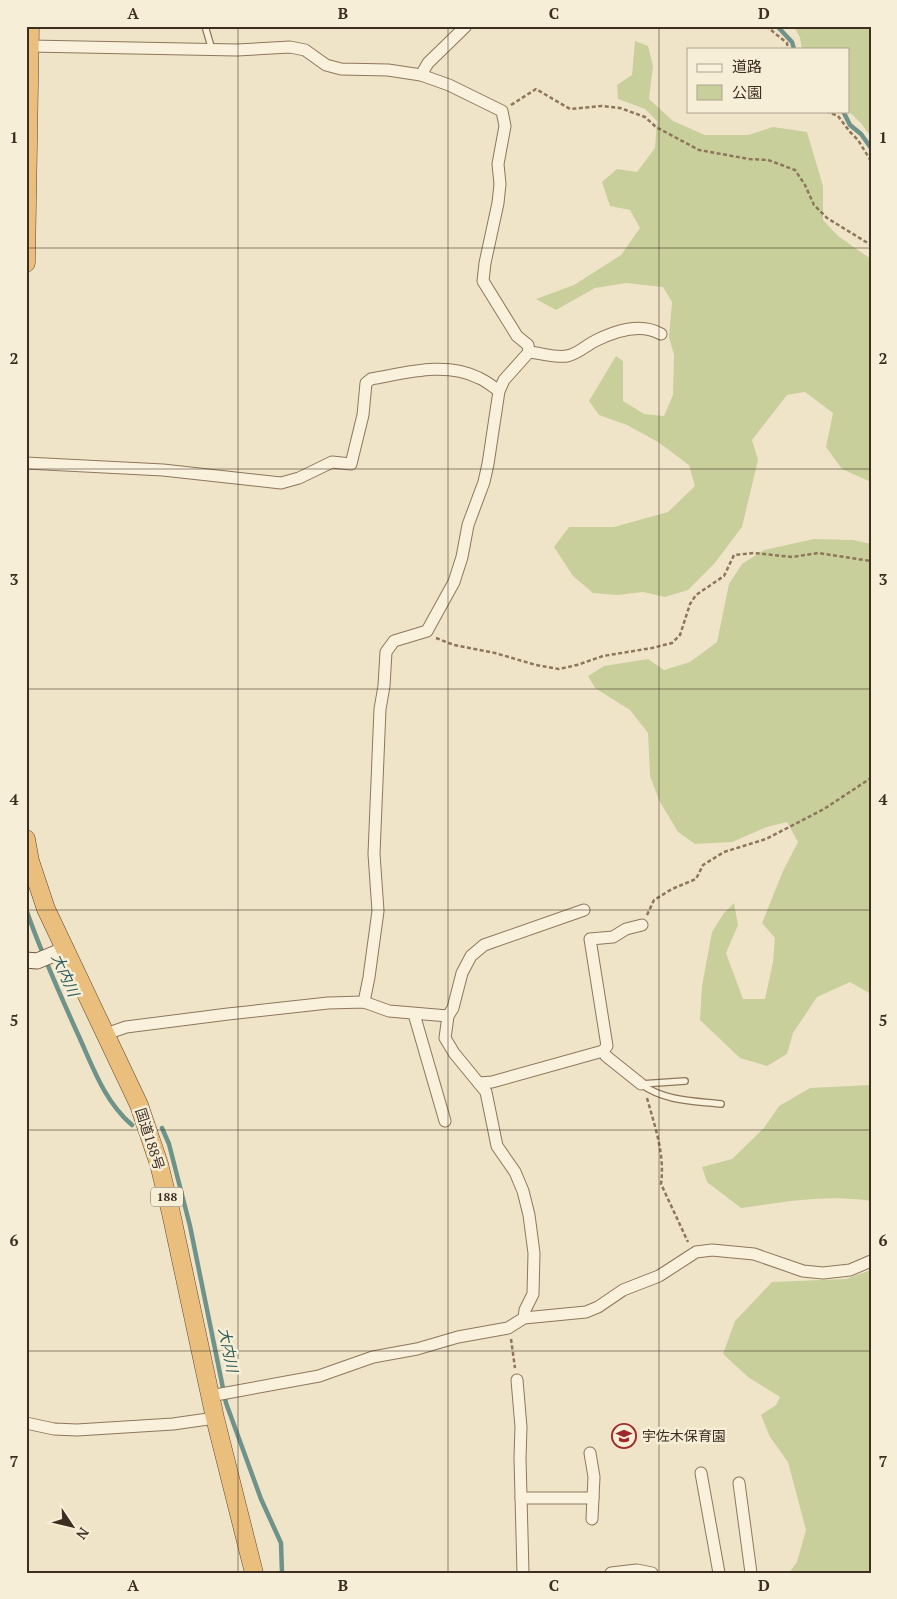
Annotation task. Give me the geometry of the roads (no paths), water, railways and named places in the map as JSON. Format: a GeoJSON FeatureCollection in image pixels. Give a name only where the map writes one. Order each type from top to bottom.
{"type":"FeatureCollection","features":[{"type":"Feature","properties":{"kind":"highway"},"geometry":{"type":"LineString","coordinates":[[26,264],[30,26]]}},
{"type":"Feature","properties":{"kind":"highway","name":"国道188号"},"geometry":{"type":"LineString","coordinates":[[26,839],[30,861],[60,952],[106,1034],[139,1104],[159,1164],[215,1418],[254,1573]]}},
{"type":"Feature","properties":{"kind":"main road"},"geometry":{"type":"LineString","coordinates":[[31,960],[60,952]]}},
{"type":"Feature","properties":{"kind":"street"},"geometry":{"type":"LineString","coordinates":[[421,75],[428,63],[466,26]]}},
{"type":"Feature","properties":{"kind":"street"},"geometry":{"type":"LineString","coordinates":[[30,46],[212,50],[290,47],[305,50],[326,65],[341,69],[388,70],[421,75],[449,84],[502,111],[505,126],[498,164],[499,194],[484,264],[483,281],[517,336],[528,345],[529,352],[504,380],[499,391],[484,482],[468,525],[462,557],[454,582],[427,632],[394,641],[386,652],[384,686],[380,709],[374,854],[378,911],[364,1002]]}},
{"type":"Feature","properties":{"kind":"street"},"geometry":{"type":"LineString","coordinates":[[529,352],[567,356],[578,352],[594,341],[626,329],[637,327],[652,329],[661,334]]}},
{"type":"Feature","properties":{"kind":"street"},"geometry":{"type":"LineString","coordinates":[[26,464],[163,470],[281,483],[299,478],[332,462],[351,464],[363,415],[366,383],[371,379],[435,369],[459,371],[479,378],[499,391]]}},
{"type":"Feature","properties":{"kind":"street"},"geometry":{"type":"LineString","coordinates":[[524,1318],[525,1310],[533,1294],[534,1279],[534,1253],[529,1216],[514,1172],[497,1146],[486,1092],[454,1053],[445,1038],[448,1016],[453,1008],[462,973],[471,956],[484,945],[584,910]]}},
{"type":"Feature","properties":{"kind":"street"},"geometry":{"type":"LineString","coordinates":[[479,1083],[492,1082],[602,1050],[607,1046],[590,939],[613,937],[626,929],[642,925]]}},
{"type":"Feature","properties":{"kind":"street"},"geometry":{"type":"LineString","coordinates":[[106,1034],[126,1027],[328,1003],[364,1002],[389,1011],[448,1016]]}},
{"type":"Feature","properties":{"kind":"street"},"geometry":{"type":"LineString","coordinates":[[414,1014],[445,1121]]}},
{"type":"Feature","properties":{"kind":"street"},"geometry":{"type":"LineString","coordinates":[[602,1050],[606,1056],[641,1084]]}},
{"type":"Feature","properties":{"kind":"street"},"geometry":{"type":"LineString","coordinates":[[210,1396],[319,1376],[373,1357],[417,1349],[458,1337],[508,1328],[524,1318],[586,1312],[598,1307],[623,1290],[659,1276],[692,1253],[712,1250],[754,1254],[803,1271],[823,1273],[850,1270],[871,1261]]}},
{"type":"Feature","properties":{"kind":"street"},"geometry":{"type":"LineString","coordinates":[[517,1380],[521,1427],[523,1573]]}},
{"type":"Feature","properties":{"kind":"street"},"geometry":{"type":"LineString","coordinates":[[26,1423],[54,1429],[76,1430],[173,1424],[215,1418]]}},
{"type":"Feature","properties":{"kind":"street"},"geometry":{"type":"LineString","coordinates":[[590,1453],[594,1477],[592,1519]]}},
{"type":"Feature","properties":{"kind":"street"},"geometry":{"type":"LineString","coordinates":[[701,1473],[719,1573]]}},
{"type":"Feature","properties":{"kind":"street"},"geometry":{"type":"LineString","coordinates":[[739,1483],[752,1573]]}},
{"type":"Feature","properties":{"kind":"street"},"geometry":{"type":"LineString","coordinates":[[521,1498],[593,1498]]}},
{"type":"Feature","properties":{"kind":"street"},"geometry":{"type":"LineString","coordinates":[[611,1573],[637,1570],[652,1573]]}},
{"type":"Feature","properties":{"kind":"lane"},"geometry":{"type":"LineString","coordinates":[[205,26],[212,50]]}},
{"type":"Feature","properties":{"kind":"lane"},"geometry":{"type":"LineString","coordinates":[[641,1084],[685,1081]]}},
{"type":"Feature","properties":{"kind":"lane"},"geometry":{"type":"LineString","coordinates":[[641,1084],[650,1091],[666,1097],[721,1104]]}},
{"type":"Feature","properties":{"kind":"waterway"},"geometry":{"type":"LineString","coordinates":[[777,26],[792,42],[794,48]]}},
{"type":"Feature","properties":{"kind":"waterway"},"geometry":{"type":"LineString","coordinates":[[844,112],[850,125],[861,134],[871,148]]}},
{"type":"Feature","properties":{"kind":"waterway","name":"大内川"},"geometry":{"type":"LineString","coordinates":[[26,909],[37,940],[99,1081],[113,1104],[132,1125]]}},
{"type":"Feature","properties":{"kind":"waterway","name":"大内川"},"geometry":{"type":"LineString","coordinates":[[162,1128],[169,1144],[190,1226],[226,1403],[261,1499],[281,1543],[282,1573]]}},
{"type":"Feature","properties":{"kind":"place","name":"宇佐木保育園"},"geometry":{"type":"Point","coordinates":[624,1436]}}]}
